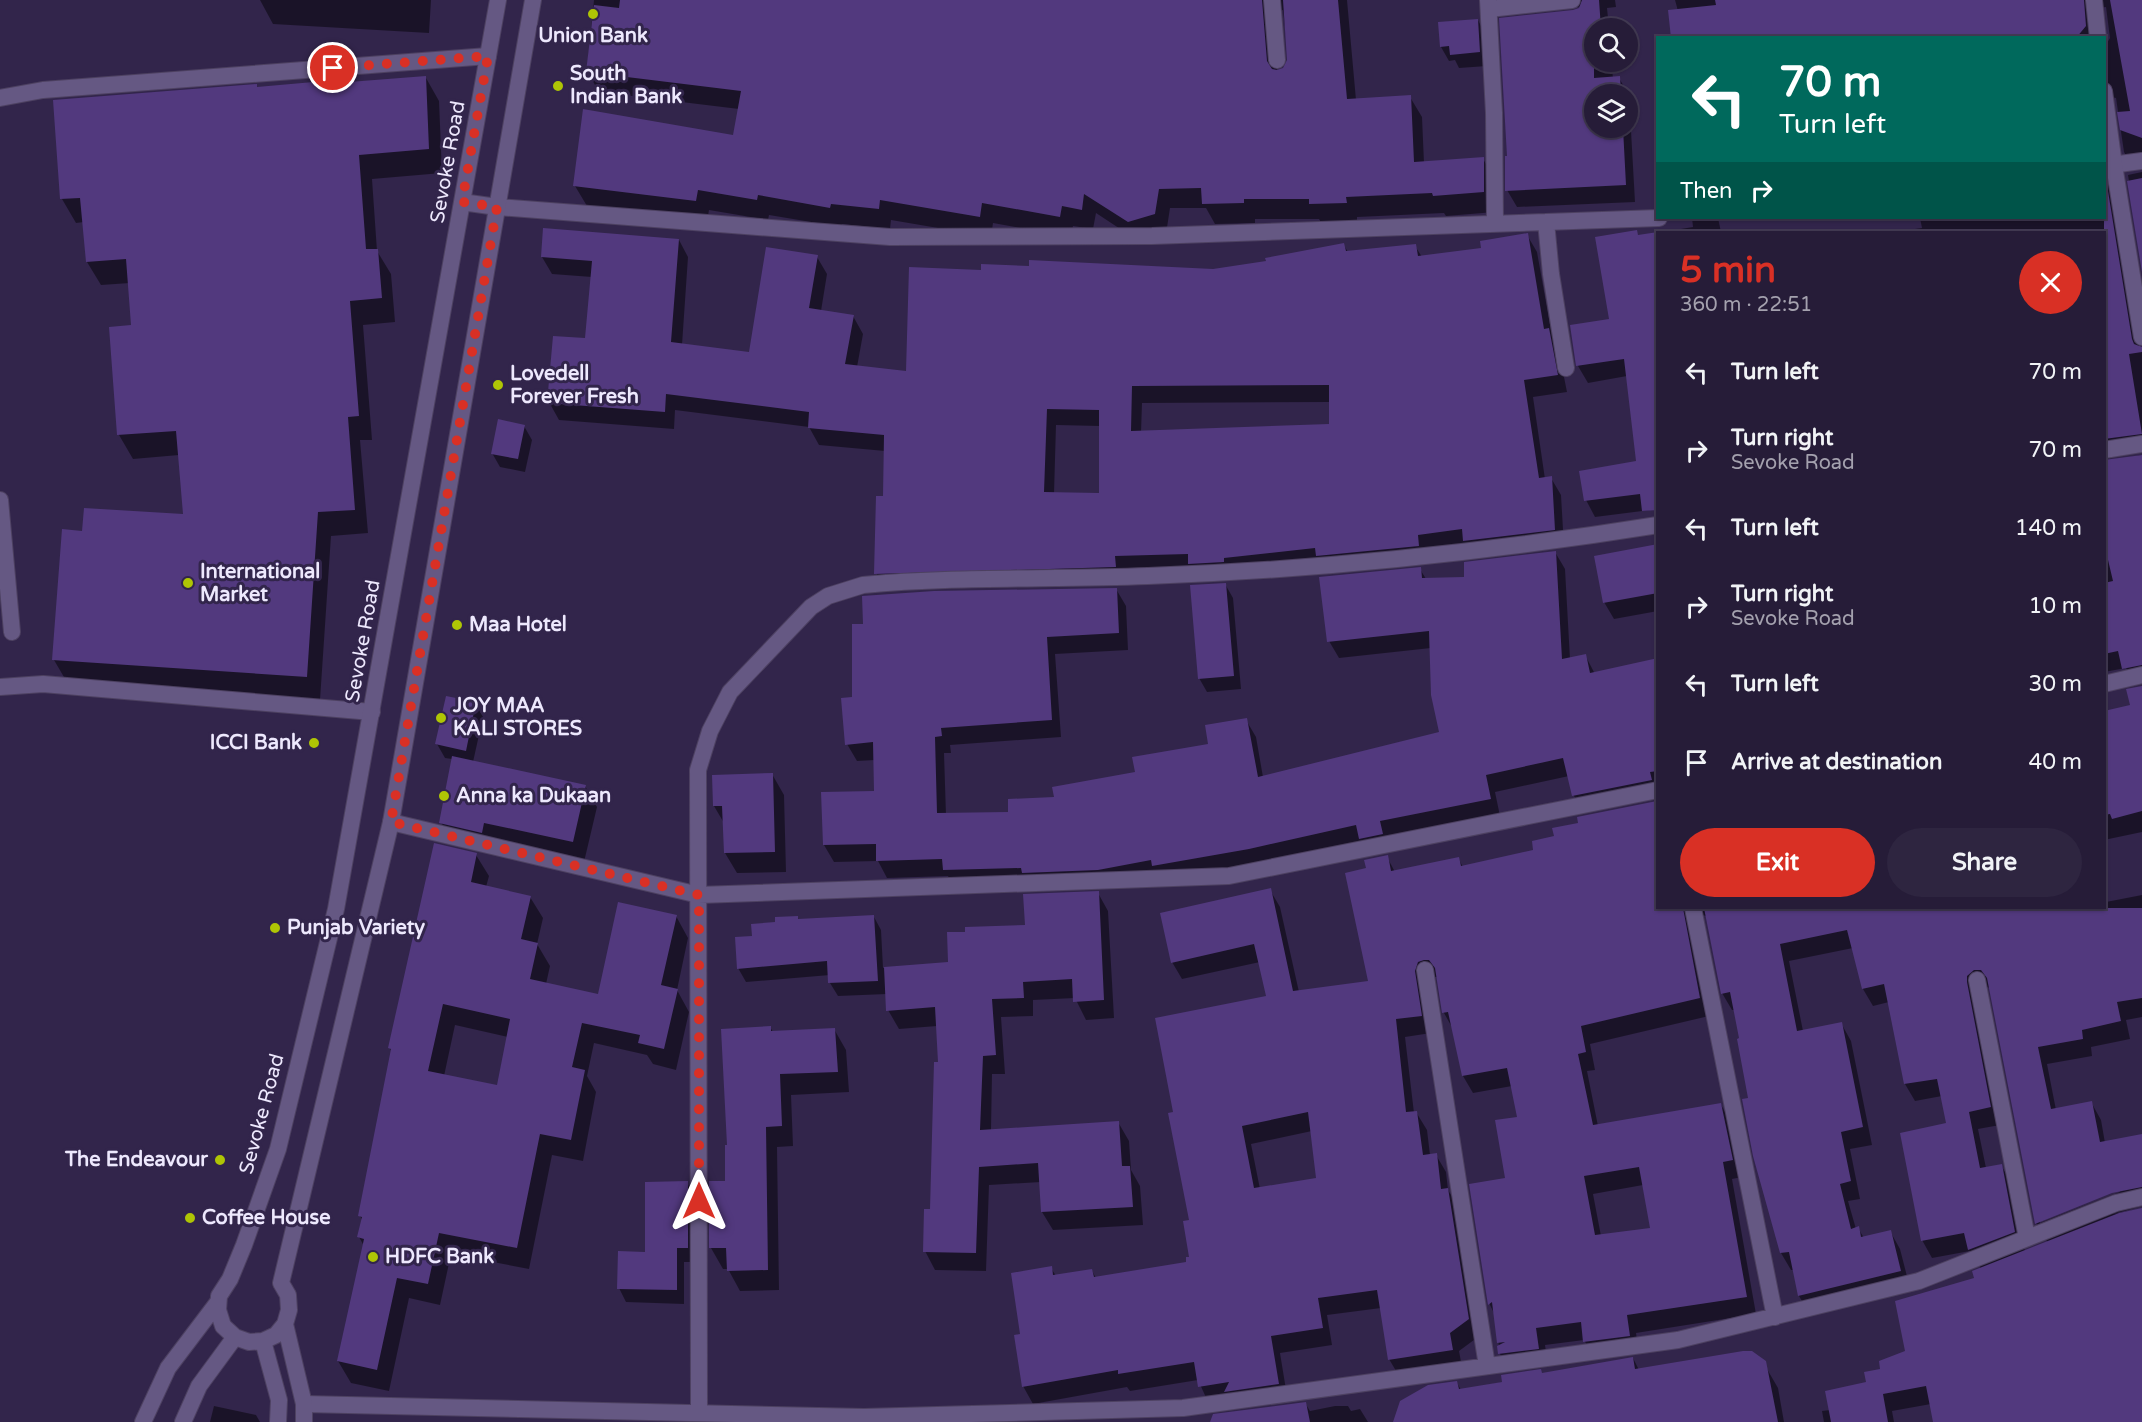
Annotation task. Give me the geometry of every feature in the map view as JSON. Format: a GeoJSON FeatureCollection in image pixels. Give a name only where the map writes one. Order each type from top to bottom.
{"type":"FeatureCollection","features":[{"type":"Feature","properties":{"kind":"street","name":"Sevoke Road"},"geometry":{"type":"LineString","coordinates":[[218,1302],[222,1290],[230,1279],[278,1149],[336,909],[498,0]]}},
{"type":"Feature","properties":{"kind":"street"},"geometry":{"type":"LineString","coordinates":[[303,1422],[304,1404],[285,1324],[289,1302],[280,1283],[391,822],[533,0]]}},
{"type":"Feature","properties":{"kind":"street"},"geometry":{"type":"LineString","coordinates":[[1272,0],[1277,60]]}},
{"type":"Feature","properties":{"kind":"street"},"geometry":{"type":"LineString","coordinates":[[1496,224],[1489,4],[1572,0]]}},
{"type":"Feature","properties":{"kind":"street"},"geometry":{"type":"LineString","coordinates":[[2094,0],[2098,36]]}},
{"type":"Feature","properties":{"kind":"street"},"geometry":{"type":"LineString","coordinates":[[0,98],[43,90],[488,56]]}},
{"type":"Feature","properties":{"kind":"street"},"geometry":{"type":"LineString","coordinates":[[2106,121],[2109,166],[2142,337]]}},
{"type":"Feature","properties":{"kind":"street"},"geometry":{"type":"LineString","coordinates":[[2109,166],[2142,161]]}},
{"type":"Feature","properties":{"kind":"street"},"geometry":{"type":"LineString","coordinates":[[462,202],[497,207],[890,237],[1152,236],[1656,218]]}},
{"type":"Feature","properties":{"kind":"street"},"geometry":{"type":"LineString","coordinates":[[1546,222],[1551,274],[1566,368]]}},
{"type":"Feature","properties":{"kind":"street"},"geometry":{"type":"LineString","coordinates":[[2106,450],[2142,444]]}},
{"type":"Feature","properties":{"kind":"street"},"geometry":{"type":"LineString","coordinates":[[0,500],[12,632]]}},
{"type":"Feature","properties":{"kind":"street"},"geometry":{"type":"LineString","coordinates":[[699,1413],[698,770],[710,730],[730,692],[811,607],[847,588],[879,583],[1150,576],[1358,562],[1528,545],[1656,525]]}},
{"type":"Feature","properties":{"kind":"street"},"geometry":{"type":"LineString","coordinates":[[2106,684],[2142,675]]}},
{"type":"Feature","properties":{"kind":"street"},"geometry":{"type":"LineString","coordinates":[[0,687],[43,684],[372,711]]}},
{"type":"Feature","properties":{"kind":"street"},"geometry":{"type":"LineString","coordinates":[[391,822],[699,895],[1229,876],[1656,790]]}},
{"type":"Feature","properties":{"kind":"street"},"geometry":{"type":"LineString","coordinates":[[1693,909],[1775,1317]]}},
{"type":"Feature","properties":{"kind":"street"},"geometry":{"type":"LineString","coordinates":[[1425,970],[1487,1365]]}},
{"type":"Feature","properties":{"kind":"street"},"geometry":{"type":"LineString","coordinates":[[1977,980],[2027,1238]]}},
{"type":"Feature","properties":{"kind":"street"},"geometry":{"type":"LineString","coordinates":[[279,1400],[304,1404],[864,1419],[1184,1415],[1487,1365],[1678,1340],[1919,1281],[2116,1203],[2142,1197]]}},
{"type":"Feature","properties":{"kind":"street"},"geometry":{"type":"LineString","coordinates":[[218,1302],[223,1326],[235,1337],[249,1342],[263,1341],[276,1335],[285,1324]]}},
{"type":"Feature","properties":{"kind":"street"},"geometry":{"type":"LineString","coordinates":[[143,1422],[168,1368],[218,1302]]}},
{"type":"Feature","properties":{"kind":"street"},"geometry":{"type":"LineString","coordinates":[[183,1422],[199,1386],[235,1337]]}},
{"type":"Feature","properties":{"kind":"street"},"geometry":{"type":"LineString","coordinates":[[263,1341],[279,1400],[278,1422]]}},
{"type":"Feature","properties":{"kind":"building"},"geometry":{"type":"Polygon","coordinates":[[[620,0],[1262,0],[1267,61],[1272,69],[1277,70],[1283,68],[1287,60],[1283,0],[1338,0],[1347,99],[1411,95],[1414,162],[1484,157],[1484,192],[1433,196],[1432,193],[1346,197],[1347,203],[1309,204],[1309,199],[1244,199],[1244,203],[1202,204],[1201,188],[1159,189],[1155,214],[1128,222],[1084,194],[1082,210],[1062,206],[1060,217],[982,203],[980,217],[880,200],[879,209],[831,204],[830,208],[758,195],[757,200],[698,190],[696,201],[573,186],[583,109],[733,135],[741,91],[586,72],[594,5],[619,8],[620,0]]]}},
{"type":"Feature","properties":{"kind":"building"},"geometry":{"type":"Polygon","coordinates":[[[1582,0],[1599,0],[1600,18],[1584,18],[1584,72],[1594,72],[1594,78],[1620,76],[1620,84],[1584,84],[1584,138],[1624,138],[1626,185],[1505,191],[1505,156],[1507,156],[1499,18],[1579,8],[1582,0]]]}},
{"type":"Feature","properties":{"kind":"building"},"geometry":{"type":"Polygon","coordinates":[[[1715,0],[2084,0],[2086,26],[2078,36],[1671,36],[1668,10],[1716,5],[1715,0]]]}},
{"type":"Feature","properties":{"kind":"building"},"geometry":{"type":"Polygon","coordinates":[[[2110,0],[2142,0],[2142,138],[2120,130],[2117,112],[2130,111],[2110,0]]]}},
{"type":"Feature","properties":{"kind":"building"},"geometry":{"type":"Polygon","coordinates":[[[1478,19],[1480,52],[1450,55],[1449,46],[1440,47],[1438,22],[1478,19]]]}},
{"type":"Feature","properties":{"kind":"building"},"geometry":{"type":"Polygon","coordinates":[[[426,76],[429,149],[359,155],[366,249],[378,249],[382,298],[350,301],[359,416],[348,417],[355,510],[318,512],[307,677],[52,660],[62,529],[82,531],[84,508],[183,514],[176,431],[117,435],[109,327],[131,325],[126,259],[86,262],[80,198],[60,199],[53,100],[257,84],[257,87],[336,80],[336,83],[426,76]]]}},
{"type":"Feature","properties":{"kind":"building"},"geometry":{"type":"Polygon","coordinates":[[[2142,178],[2142,272],[2127,181],[2142,178]]]}},
{"type":"Feature","properties":{"kind":"building"},"geometry":{"type":"Polygon","coordinates":[[[2107,185],[2132,339],[2134,344],[2142,347],[2142,352],[2129,354],[2142,434],[2106,439],[2106,231],[2104,231],[2107,185]]]}},
{"type":"Feature","properties":{"kind":"building"},"geometry":{"type":"Polygon","coordinates":[[[543,228],[679,239],[671,342],[749,352],[766,247],[818,255],[809,308],[854,315],[845,364],[906,371],[909,267],[981,270],[981,264],[1029,266],[1029,260],[1213,269],[1266,261],[1265,258],[1344,243],[1346,251],[1416,244],[1418,256],[1481,248],[1480,241],[1528,233],[1544,329],[1549,328],[1558,375],[1524,380],[1539,478],[1552,476],[1555,530],[1463,541],[1462,529],[1418,535],[1419,546],[1316,556],[1315,548],[1224,558],[1224,562],[1188,564],[1188,554],[1115,556],[1116,567],[874,574],[876,496],[883,496],[884,435],[808,428],[809,412],[666,394],[665,412],[547,403],[553,336],[585,338],[592,261],[541,257],[543,228]],[[1329,385],[1132,386],[1131,431],[1329,424],[1329,385]],[[1047,409],[1044,492],[1099,493],[1099,410],[1047,409]]]}},
{"type":"Feature","properties":{"kind":"building"},"geometry":{"type":"Polygon","coordinates":[[[1637,230],[1638,235],[1656,232],[1656,510],[1642,511],[1640,494],[1584,501],[1579,471],[1636,461],[1624,359],[1576,366],[1570,325],[1609,319],[1595,237],[1637,230]]]}},
{"type":"Feature","properties":{"kind":"building"},"geometry":{"type":"Polygon","coordinates":[[[498,419],[525,425],[518,459],[491,454],[498,419]]]}},
{"type":"Feature","properties":{"kind":"building"},"geometry":{"type":"Polygon","coordinates":[[[2142,455],[2142,665],[2122,669],[2118,651],[2106,654],[2106,583],[2113,581],[2106,551],[2106,460],[2142,455]]]}},
{"type":"Feature","properties":{"kind":"building"},"geometry":{"type":"Polygon","coordinates":[[[1656,544],[1656,593],[1603,603],[1594,556],[1656,544]]]}},
{"type":"Feature","properties":{"kind":"building"},"geometry":{"type":"Polygon","coordinates":[[[1556,551],[1562,659],[1586,654],[1590,673],[1656,658],[1656,771],[1650,772],[1652,780],[1572,796],[1563,758],[1486,775],[1491,799],[1380,821],[1383,834],[1359,839],[1356,825],[1249,849],[1152,866],[1151,860],[1098,870],[1022,873],[1021,868],[943,870],[942,859],[876,861],[876,844],[823,845],[821,792],[874,791],[873,742],[845,745],[841,698],[852,697],[852,624],[863,624],[862,596],[934,591],[1117,588],[1119,633],[1047,637],[1052,720],[941,728],[942,736],[935,737],[937,813],[1008,812],[1008,799],[1054,797],[1052,787],[1135,772],[1132,757],[1208,744],[1205,725],[1247,718],[1258,777],[1439,732],[1431,695],[1429,631],[1327,642],[1319,577],[1421,567],[1422,578],[1464,577],[1464,562],[1556,551]]]}},
{"type":"Feature","properties":{"kind":"building"},"geometry":{"type":"Polygon","coordinates":[[[1226,583],[1234,676],[1198,679],[1190,585],[1226,583]]]}},
{"type":"Feature","properties":{"kind":"building"},"geometry":{"type":"Polygon","coordinates":[[[2142,686],[2142,811],[2112,819],[2110,814],[2106,815],[2106,711],[2130,705],[2126,689],[2142,686]]]}},
{"type":"Feature","properties":{"kind":"building"},"geometry":{"type":"Polygon","coordinates":[[[446,696],[476,702],[466,751],[435,744],[446,696]]]}},
{"type":"Feature","properties":{"kind":"building"},"geometry":{"type":"Polygon","coordinates":[[[452,756],[586,785],[573,842],[484,823],[482,833],[439,823],[452,756]]]}},
{"type":"Feature","properties":{"kind":"building"},"geometry":{"type":"Polygon","coordinates":[[[773,773],[775,852],[724,853],[722,806],[713,806],[712,775],[773,773]]]}},
{"type":"Feature","properties":{"kind":"building"},"geometry":{"type":"Polygon","coordinates":[[[1656,801],[1656,909],[1683,909],[1700,998],[1581,1026],[1586,1052],[1578,1054],[1593,1125],[1721,1103],[1733,1160],[1723,1162],[1747,1297],[1627,1315],[1630,1336],[1583,1342],[1581,1322],[1536,1328],[1539,1349],[1498,1354],[1497,1346],[1505,1342],[1497,1343],[1492,1302],[1488,1305],[1469,1184],[1505,1178],[1495,1120],[1517,1117],[1507,1068],[1462,1076],[1448,1012],[1442,1013],[1435,968],[1429,960],[1424,960],[1418,962],[1415,971],[1422,1016],[1396,1019],[1406,1112],[1417,1111],[1423,1155],[1437,1153],[1441,1189],[1448,1188],[1469,1319],[1450,1333],[1453,1350],[1388,1360],[1377,1290],[1318,1298],[1323,1328],[1271,1336],[1279,1384],[1224,1392],[1229,1382],[1198,1387],[1194,1362],[1118,1374],[1118,1370],[1022,1387],[1014,1335],[1020,1334],[1011,1273],[1052,1266],[1053,1275],[1092,1269],[1094,1277],[1186,1262],[1186,1257],[1189,1257],[1183,1221],[1189,1220],[1168,1113],[1173,1112],[1155,1018],[1266,996],[1254,944],[1171,963],[1160,913],[1271,888],[1293,991],[1368,981],[1345,873],[1366,868],[1364,860],[1388,855],[1391,871],[1459,857],[1461,866],[1533,850],[1532,841],[1554,836],[1552,828],[1578,823],[1577,817],[1656,801]],[[1308,1112],[1242,1126],[1254,1188],[1316,1178],[1308,1112]],[[1639,1167],[1584,1176],[1595,1235],[1650,1228],[1639,1167]]]}},
{"type":"Feature","properties":{"kind":"building"},"geometry":{"type":"Polygon","coordinates":[[[434,843],[477,853],[471,882],[531,896],[521,939],[538,943],[530,979],[598,994],[618,902],[677,915],[661,985],[678,989],[664,1049],[638,1043],[640,1035],[582,1023],[572,1067],[585,1070],[571,1140],[540,1134],[517,1248],[439,1233],[428,1284],[397,1278],[377,1370],[337,1361],[364,1239],[357,1237],[362,1217],[358,1216],[391,1049],[388,1048],[434,843]],[[443,1004],[428,1071],[497,1085],[510,1019],[443,1004]]]}},
{"type":"Feature","properties":{"kind":"building"},"geometry":{"type":"Polygon","coordinates":[[[1099,891],[1104,1000],[1073,1002],[1072,979],[1023,982],[1024,998],[992,999],[996,1055],[983,1056],[980,1130],[1119,1121],[1122,1166],[1130,1166],[1133,1207],[1041,1212],[1038,1163],[979,1167],[976,1253],[923,1252],[924,1209],[930,1209],[934,1062],[938,1062],[935,1007],[886,1011],[884,967],[948,962],[947,932],[965,932],[965,927],[1025,925],[1023,894],[1099,891]]]}},
{"type":"Feature","properties":{"kind":"building"},"geometry":{"type":"Polygon","coordinates":[[[2142,908],[2142,998],[2117,1002],[2121,1021],[2082,1030],[2083,1039],[2038,1047],[2051,1109],[2092,1101],[2100,1142],[2142,1134],[2142,1187],[2112,1193],[2035,1224],[1987,978],[1981,970],[1974,970],[1967,976],[1967,982],[1991,1107],[1969,1112],[1980,1168],[2002,1164],[2015,1232],[1968,1250],[1964,1233],[1921,1241],[1900,1133],[1946,1123],[1937,1079],[1904,1084],[1884,984],[1862,989],[1847,930],[1780,944],[1797,1031],[1842,1022],[1863,1127],[1841,1132],[1851,1181],[1840,1184],[1851,1229],[1859,1226],[1861,1237],[1891,1230],[1901,1271],[1798,1296],[1789,1252],[1780,1253],[1753,1156],[1742,1099],[1748,1098],[1730,992],[1721,994],[1704,909],[2142,908]]]}},
{"type":"Feature","properties":{"kind":"building"},"geometry":{"type":"Polygon","coordinates":[[[874,915],[878,981],[828,983],[827,961],[737,969],[735,937],[752,936],[751,924],[775,922],[775,917],[798,916],[798,919],[874,915]]]}},
{"type":"Feature","properties":{"kind":"building"},"geometry":{"type":"Polygon","coordinates":[[[771,1026],[771,1031],[835,1028],[838,1072],[780,1074],[782,1126],[766,1127],[768,1270],[727,1271],[726,1248],[709,1248],[709,1181],[725,1181],[725,1145],[727,1145],[721,1029],[771,1026]]]}},
{"type":"Feature","properties":{"kind":"building"},"geometry":{"type":"Polygon","coordinates":[[[688,1181],[688,1248],[677,1248],[677,1290],[617,1289],[618,1251],[645,1252],[645,1182],[688,1181]]]}},
{"type":"Feature","properties":{"kind":"building"},"geometry":{"type":"Polygon","coordinates":[[[2142,1208],[2142,1422],[1933,1422],[1926,1386],[1883,1394],[1888,1422],[1831,1422],[1825,1391],[1866,1382],[1864,1372],[1880,1369],[1879,1361],[1905,1351],[1895,1301],[1974,1278],[1972,1271],[2119,1213],[2142,1208]]]}},
{"type":"Feature","properties":{"kind":"building"},"geometry":{"type":"Polygon","coordinates":[[[1752,1351],[1766,1361],[1778,1422],[1393,1422],[1400,1401],[1428,1385],[1457,1381],[1459,1389],[1502,1382],[1501,1375],[1541,1369],[1542,1373],[1633,1357],[1635,1369],[1752,1351]]]}},
{"type":"Feature","properties":{"kind":"building"},"geometry":{"type":"Polygon","coordinates":[[[1306,1402],[1310,1422],[1210,1422],[1213,1414],[1306,1402]]]}},
{"type":"Feature","properties":{"kind":"place","name":"Union Bank"},"geometry":{"type":"Point","coordinates":[593,14]}},
{"type":"Feature","properties":{"kind":"place","name":"South Indian Bank"},"geometry":{"type":"Point","coordinates":[558,86]}},
{"type":"Feature","properties":{"kind":"place","name":"Lovedell Forever Fresh"},"geometry":{"type":"Point","coordinates":[498,385]}},
{"type":"Feature","properties":{"kind":"place","name":"International Market"},"geometry":{"type":"Point","coordinates":[188,583]}},
{"type":"Feature","properties":{"kind":"place","name":"Maa Hotel"},"geometry":{"type":"Point","coordinates":[457,625]}},
{"type":"Feature","properties":{"kind":"place","name":"JOY MAA KALI STORES"},"geometry":{"type":"Point","coordinates":[441,718]}},
{"type":"Feature","properties":{"kind":"place","name":"ICCI Bank"},"geometry":{"type":"Point","coordinates":[314,743]}},
{"type":"Feature","properties":{"kind":"place","name":"Anna ka Dukaan"},"geometry":{"type":"Point","coordinates":[444,796]}},
{"type":"Feature","properties":{"kind":"place","name":"Punjab Variety"},"geometry":{"type":"Point","coordinates":[275,928]}},
{"type":"Feature","properties":{"kind":"place","name":"The Endeavour"},"geometry":{"type":"Point","coordinates":[220,1160]}},
{"type":"Feature","properties":{"kind":"place","name":"Coffee House"},"geometry":{"type":"Point","coordinates":[190,1218]}},
{"type":"Feature","properties":{"kind":"place","name":"HDFC Bank"},"geometry":{"type":"Point","coordinates":[373,1257]}},
{"type":"Feature","properties":{"kind":"route"},"geometry":{"type":"LineString","coordinates":[[333,68],[488,56],[462,202],[497,207],[391,822],[699,895],[699,1201]]}}]}
